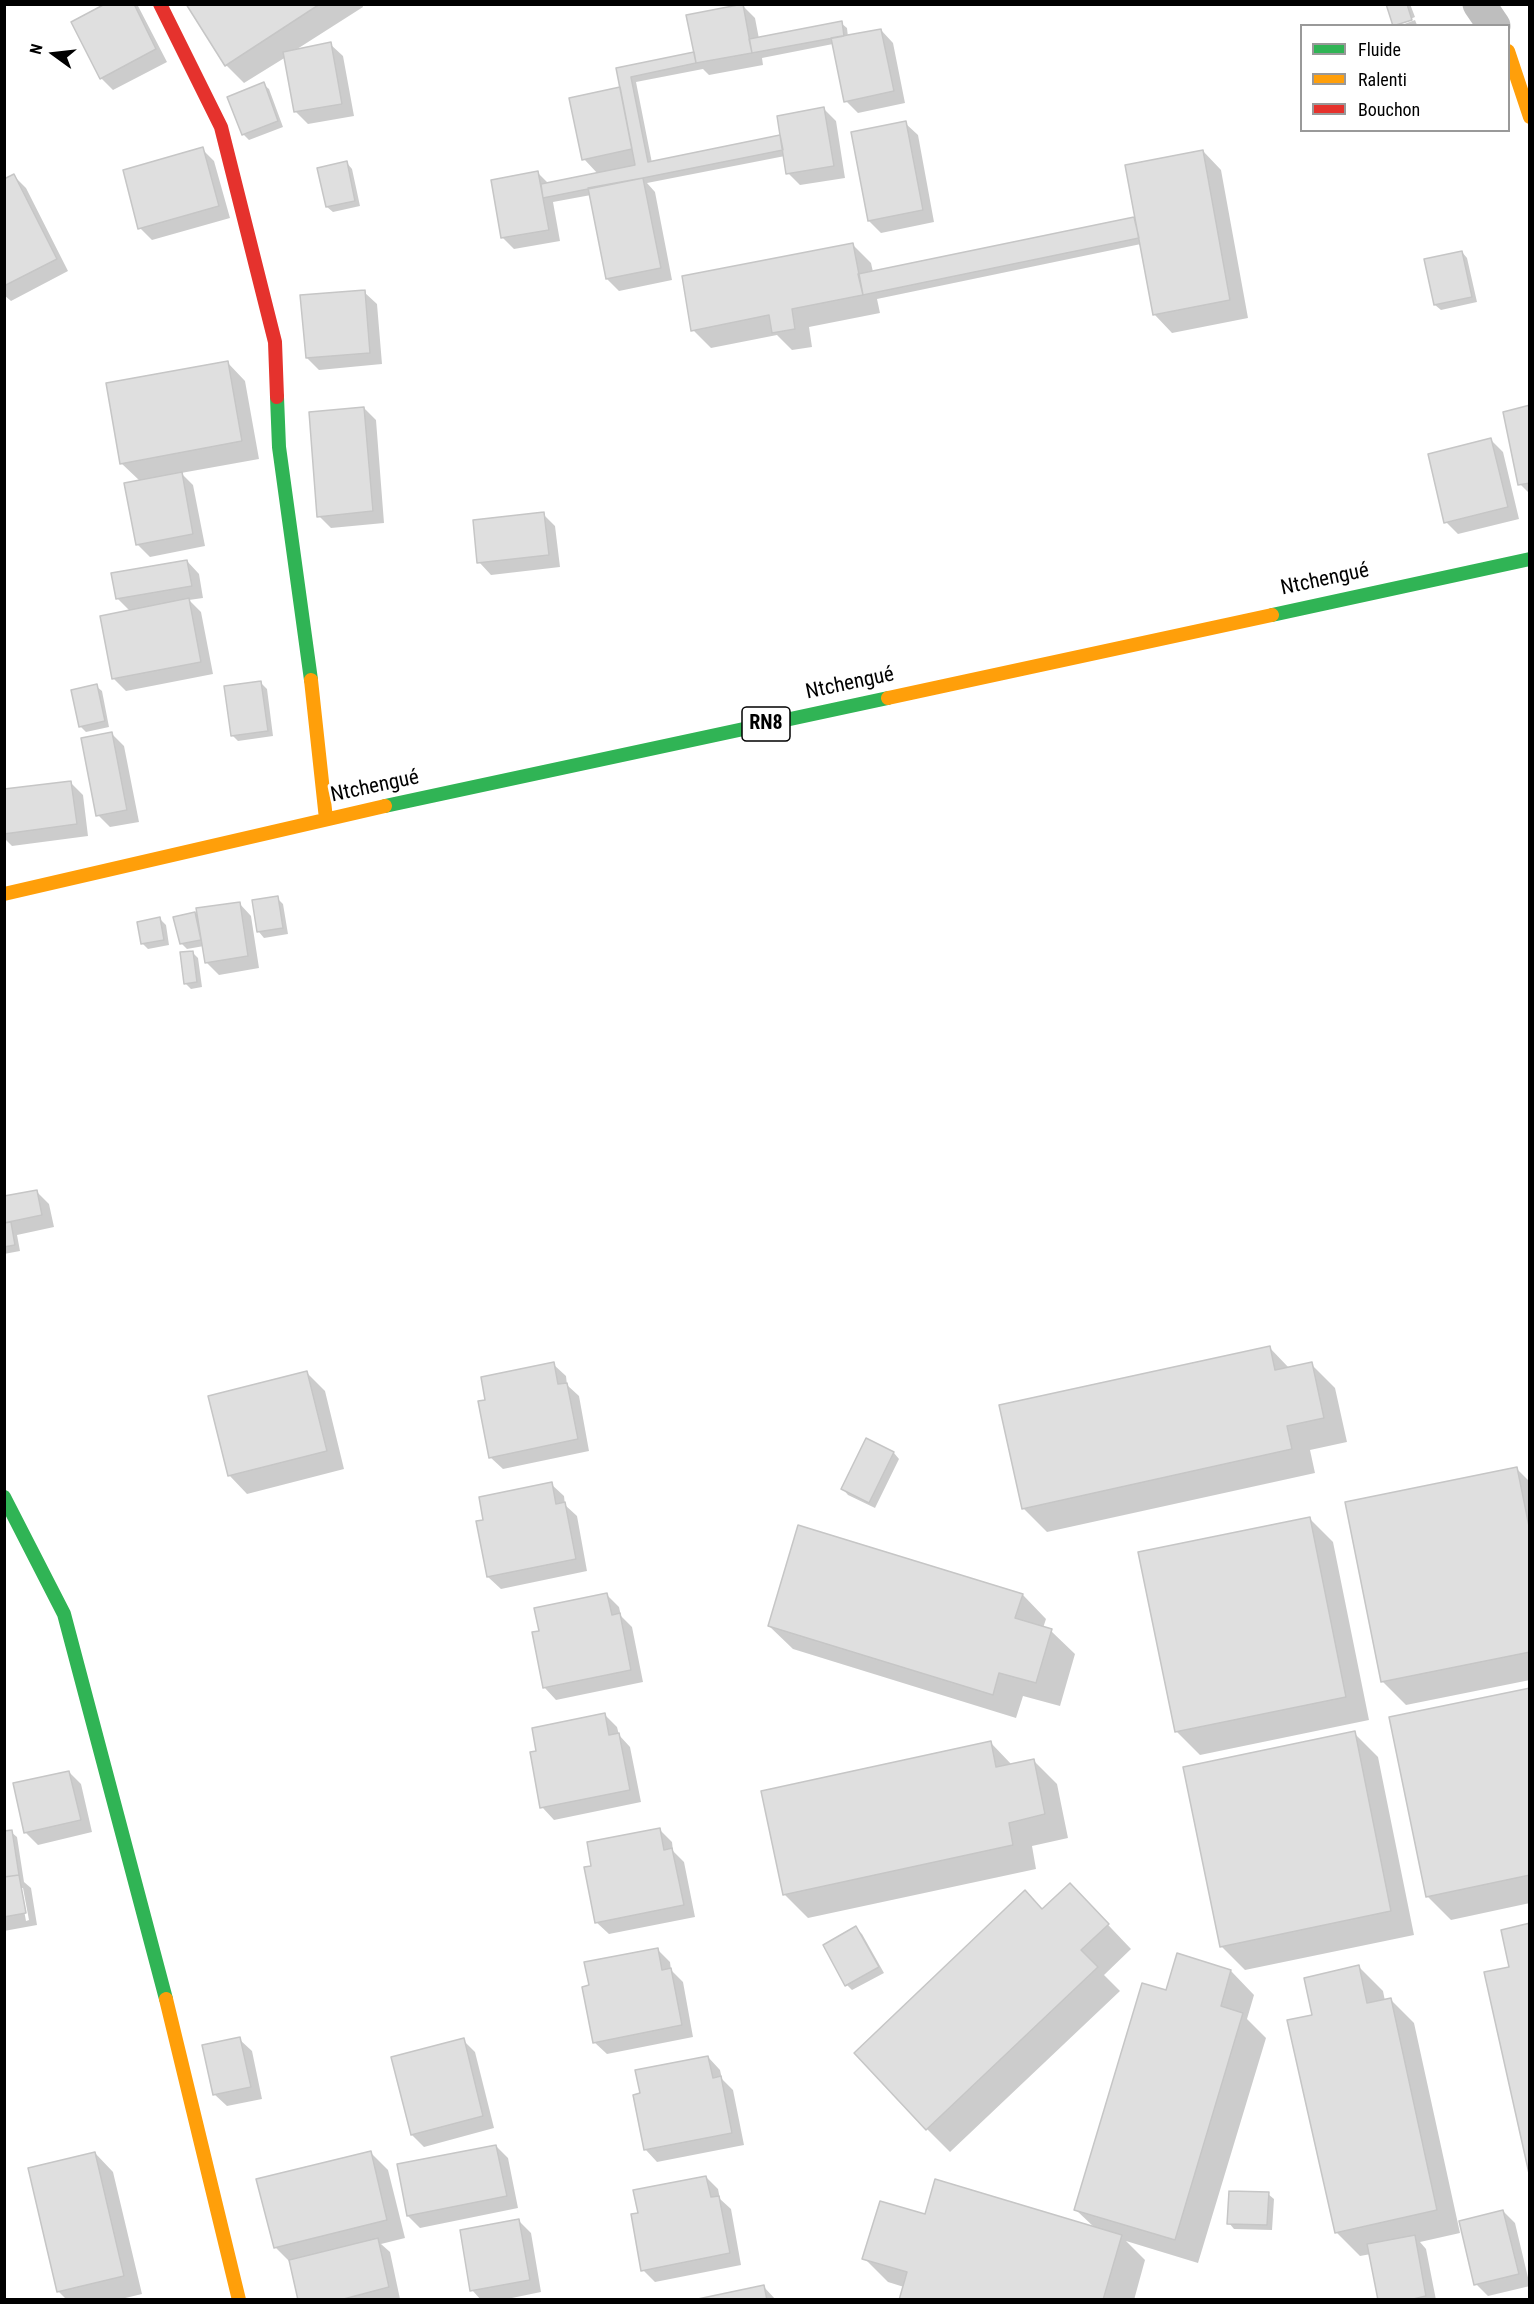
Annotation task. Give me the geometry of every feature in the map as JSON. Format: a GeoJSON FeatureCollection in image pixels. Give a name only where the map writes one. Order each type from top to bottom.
{"type":"FeatureCollection","features":[{"type":"Feature","properties":{"kind":"street"},"geometry":{"type":"LineString","coordinates":[[160,4],[221,127],[275,342],[279,447],[313,696],[326,819]]}},
{"type":"Feature","properties":{"kind":"street"},"geometry":{"type":"LineString","coordinates":[[1479,4],[1493,24]]}},
{"type":"Feature","properties":{"kind":"street"},"geometry":{"type":"LineString","coordinates":[[1510,54],[1530,117]]}},
{"type":"Feature","properties":{"kind":"street","name":"Ntchengué"},"geometry":{"type":"LineString","coordinates":[[4,894],[326,819],[1530,559]]}},
{"type":"Feature","properties":{"kind":"street"},"geometry":{"type":"LineString","coordinates":[[4,1497],[64,1614],[152,1943],[239,2300]]}},
{"type":"Feature","properties":{"kind":"building"},"geometry":{"type":"Polygon","coordinates":[[[105,4],[134,4],[156,49],[100,79],[71,22],[105,4]]]}},
{"type":"Feature","properties":{"kind":"building"},"geometry":{"type":"Polygon","coordinates":[[[186,4],[320,4],[225,66],[186,4]]]}},
{"type":"Feature","properties":{"kind":"building"},"geometry":{"type":"Polygon","coordinates":[[[743,4],[752,53],[696,63],[686,15],[743,4]]]}},
{"type":"Feature","properties":{"kind":"building"},"geometry":{"type":"Polygon","coordinates":[[[1386,4],[1407,4],[1412,20],[1392,24],[1386,4]]]}},
{"type":"Feature","properties":{"kind":"building"},"geometry":{"type":"Polygon","coordinates":[[[842,21],[844,36],[752,53],[749,39],[842,21]]]}},
{"type":"Feature","properties":{"kind":"building"},"geometry":{"type":"Polygon","coordinates":[[[881,29],[894,91],[844,102],[831,38],[881,29]]]}},
{"type":"Feature","properties":{"kind":"building"},"geometry":{"type":"Polygon","coordinates":[[[331,42],[342,104],[294,112],[283,52],[331,42]]]}},
{"type":"Feature","properties":{"kind":"building"},"geometry":{"type":"Polygon","coordinates":[[[694,52],[696,63],[631,77],[648,162],[780,135],[783,150],[543,198],[541,184],[635,165],[616,68],[694,52]]]}},
{"type":"Feature","properties":{"kind":"building"},"geometry":{"type":"Polygon","coordinates":[[[264,82],[278,121],[242,135],[227,97],[264,82]]]}},
{"type":"Feature","properties":{"kind":"building"},"geometry":{"type":"Polygon","coordinates":[[[620,87],[632,149],[582,160],[569,98],[620,87]]]}},
{"type":"Feature","properties":{"kind":"building"},"geometry":{"type":"Polygon","coordinates":[[[824,107],[834,166],[786,174],[777,116],[824,107]]]}},
{"type":"Feature","properties":{"kind":"building"},"geometry":{"type":"Polygon","coordinates":[[[906,121],[923,210],[868,221],[851,132],[906,121]]]}},
{"type":"Feature","properties":{"kind":"building"},"geometry":{"type":"Polygon","coordinates":[[[203,147],[219,206],[138,229],[123,170],[203,147]]]}},
{"type":"Feature","properties":{"kind":"building"},"geometry":{"type":"Polygon","coordinates":[[[1203,150],[1230,300],[1153,315],[1125,165],[1203,150]]]}},
{"type":"Feature","properties":{"kind":"building"},"geometry":{"type":"Polygon","coordinates":[[[347,161],[355,201],[326,207],[317,168],[347,161]]]}},
{"type":"Feature","properties":{"kind":"building"},"geometry":{"type":"Polygon","coordinates":[[[538,171],[549,230],[501,238],[491,180],[538,171]]]}},
{"type":"Feature","properties":{"kind":"building"},"geometry":{"type":"Polygon","coordinates":[[[14,174],[57,259],[4,286],[4,179],[14,174]]]}},
{"type":"Feature","properties":{"kind":"building"},"geometry":{"type":"Polygon","coordinates":[[[643,178],[661,268],[606,279],[588,188],[643,178]]]}},
{"type":"Feature","properties":{"kind":"building"},"geometry":{"type":"Polygon","coordinates":[[[1134,217],[1139,238],[863,295],[858,274],[1134,217]]]}},
{"type":"Feature","properties":{"kind":"building"},"geometry":{"type":"Polygon","coordinates":[[[853,243],[863,295],[792,309],[795,329],[772,333],[769,315],[691,331],[682,276],[853,243]]]}},
{"type":"Feature","properties":{"kind":"building"},"geometry":{"type":"Polygon","coordinates":[[[1462,251],[1472,297],[1434,305],[1424,259],[1462,251]]]}},
{"type":"Feature","properties":{"kind":"building"},"geometry":{"type":"Polygon","coordinates":[[[365,290],[370,353],[306,358],[300,295],[365,290]]]}},
{"type":"Feature","properties":{"kind":"building"},"geometry":{"type":"Polygon","coordinates":[[[228,361],[242,441],[120,464],[106,383],[228,361]]]}},
{"type":"Feature","properties":{"kind":"building"},"geometry":{"type":"Polygon","coordinates":[[[1530,405],[1530,483],[1518,485],[1503,412],[1530,405]]]}},
{"type":"Feature","properties":{"kind":"building"},"geometry":{"type":"Polygon","coordinates":[[[364,407],[373,511],[317,517],[309,412],[364,407]]]}},
{"type":"Feature","properties":{"kind":"building"},"geometry":{"type":"Polygon","coordinates":[[[1491,438],[1508,507],[1444,523],[1428,454],[1491,438]]]}},
{"type":"Feature","properties":{"kind":"building"},"geometry":{"type":"Polygon","coordinates":[[[182,472],[193,534],[136,545],[124,483],[182,472]]]}},
{"type":"Feature","properties":{"kind":"building"},"geometry":{"type":"Polygon","coordinates":[[[544,512],[549,555],[477,563],[473,520],[544,512]]]}},
{"type":"Feature","properties":{"kind":"building"},"geometry":{"type":"Polygon","coordinates":[[[187,560],[192,586],[116,599],[111,573],[187,560]]]}},
{"type":"Feature","properties":{"kind":"building"},"geometry":{"type":"Polygon","coordinates":[[[189,598],[201,662],[112,679],[100,616],[189,598]]]}},
{"type":"Feature","properties":{"kind":"building"},"geometry":{"type":"Polygon","coordinates":[[[261,681],[268,731],[231,736],[224,686],[261,681]]]}},
{"type":"Feature","properties":{"kind":"building"},"geometry":{"type":"Polygon","coordinates":[[[97,684],[105,721],[79,727],[71,690],[97,684]]]}},
{"type":"Feature","properties":{"kind":"building"},"geometry":{"type":"Polygon","coordinates":[[[112,732],[127,810],[96,816],[81,738],[112,732]]]}},
{"type":"Feature","properties":{"kind":"building"},"geometry":{"type":"Polygon","coordinates":[[[71,781],[77,824],[4,834],[4,789],[71,781]]]}},
{"type":"Feature","properties":{"kind":"building"},"geometry":{"type":"Polygon","coordinates":[[[278,896],[283,928],[257,932],[252,900],[278,896]]]}},
{"type":"Feature","properties":{"kind":"building"},"geometry":{"type":"Polygon","coordinates":[[[240,902],[248,956],[205,963],[196,908],[240,902]]]}},
{"type":"Feature","properties":{"kind":"building"},"geometry":{"type":"Polygon","coordinates":[[[195,912],[201,940],[180,944],[173,917],[195,912]]]}},
{"type":"Feature","properties":{"kind":"building"},"geometry":{"type":"Polygon","coordinates":[[[160,917],[164,940],[141,944],[137,922],[160,917]]]}},
{"type":"Feature","properties":{"kind":"building"},"geometry":{"type":"Polygon","coordinates":[[[193,951],[197,982],[184,984],[180,952],[193,951]]]}},
{"type":"Feature","properties":{"kind":"building"},"geometry":{"type":"Polygon","coordinates":[[[37,1190],[42,1215],[4,1223],[4,1196],[37,1190]]]}},
{"type":"Feature","properties":{"kind":"building"},"geometry":{"type":"Polygon","coordinates":[[[11,1222],[15,1245],[4,1247],[4,1223],[11,1222]]]}},
{"type":"Feature","properties":{"kind":"building"},"geometry":{"type":"Polygon","coordinates":[[[1270,1346],[1275,1370],[1312,1362],[1324,1418],[1287,1426],[1292,1449],[1022,1509],[999,1405],[1270,1346]]]}},
{"type":"Feature","properties":{"kind":"building"},"geometry":{"type":"Polygon","coordinates":[[[554,1362],[558,1384],[567,1383],[578,1439],[489,1458],[478,1401],[485,1400],[481,1377],[554,1362]]]}},
{"type":"Feature","properties":{"kind":"building"},"geometry":{"type":"Polygon","coordinates":[[[307,1371],[327,1451],[228,1476],[208,1396],[307,1371]]]}},
{"type":"Feature","properties":{"kind":"building"},"geometry":{"type":"Polygon","coordinates":[[[866,1438],[894,1452],[869,1503],[841,1489],[866,1438]]]}},
{"type":"Feature","properties":{"kind":"building"},"geometry":{"type":"Polygon","coordinates":[[[1517,1467],[1530,1531],[1530,1652],[1381,1682],[1345,1502],[1517,1467]]]}},
{"type":"Feature","properties":{"kind":"building"},"geometry":{"type":"Polygon","coordinates":[[[552,1482],[556,1504],[565,1502],[576,1559],[487,1577],[476,1521],[483,1520],[479,1497],[552,1482]]]}},
{"type":"Feature","properties":{"kind":"building"},"geometry":{"type":"Polygon","coordinates":[[[1310,1517],[1346,1697],[1175,1732],[1138,1552],[1310,1517]]]}},
{"type":"Feature","properties":{"kind":"building"},"geometry":{"type":"Polygon","coordinates":[[[798,1525],[1023,1594],[1015,1618],[1052,1629],[1036,1683],[999,1673],[993,1695],[768,1626],[798,1525]]]}},
{"type":"Feature","properties":{"kind":"building"},"geometry":{"type":"Polygon","coordinates":[[[607,1593],[612,1615],[620,1613],[631,1670],[543,1688],[532,1632],[539,1631],[534,1608],[607,1593]]]}},
{"type":"Feature","properties":{"kind":"building"},"geometry":{"type":"Polygon","coordinates":[[[1530,1688],[1530,1875],[1426,1897],[1389,1717],[1530,1688]]]}},
{"type":"Feature","properties":{"kind":"building"},"geometry":{"type":"Polygon","coordinates":[[[605,1713],[609,1735],[619,1733],[630,1790],[540,1808],[530,1752],[536,1751],[532,1728],[605,1713]]]}},
{"type":"Feature","properties":{"kind":"building"},"geometry":{"type":"Polygon","coordinates":[[[1355,1731],[1391,1911],[1220,1947],[1183,1767],[1355,1731]]]}},
{"type":"Feature","properties":{"kind":"building"},"geometry":{"type":"Polygon","coordinates":[[[991,1741],[996,1767],[1034,1759],[1045,1814],[1009,1823],[1013,1845],[783,1895],[761,1791],[991,1741]]]}},
{"type":"Feature","properties":{"kind":"building"},"geometry":{"type":"Polygon","coordinates":[[[69,1771],[81,1820],[24,1833],[13,1783],[69,1771]]]}},
{"type":"Feature","properties":{"kind":"building"},"geometry":{"type":"Polygon","coordinates":[[[660,1828],[664,1850],[672,1848],[684,1905],[595,1923],[584,1867],[591,1866],[587,1842],[660,1828]]]}},
{"type":"Feature","properties":{"kind":"building"},"geometry":{"type":"Polygon","coordinates":[[[12,1830],[19,1875],[4,1877],[4,1831],[12,1830]]]}},
{"type":"Feature","properties":{"kind":"building"},"geometry":{"type":"Polygon","coordinates":[[[19,1875],[26,1913],[4,1917],[4,1877],[19,1875]]]}},
{"type":"Feature","properties":{"kind":"building"},"geometry":{"type":"Polygon","coordinates":[[[1070,1883],[1109,1924],[1081,1950],[1098,1967],[926,2130],[854,2053],[1025,1890],[1042,1909],[1070,1883]]]}},
{"type":"Feature","properties":{"kind":"building"},"geometry":{"type":"Polygon","coordinates":[[[1530,1923],[1530,2178],[1484,1972],[1509,1967],[1501,1930],[1530,1923]]]}},
{"type":"Feature","properties":{"kind":"building"},"geometry":{"type":"Polygon","coordinates":[[[856,1926],[879,1967],[845,1986],[823,1945],[856,1926]]]}},
{"type":"Feature","properties":{"kind":"building"},"geometry":{"type":"Polygon","coordinates":[[[658,1948],[662,1970],[671,1968],[682,2025],[593,2043],[582,1987],[589,1985],[584,1962],[658,1948]]]}},
{"type":"Feature","properties":{"kind":"building"},"geometry":{"type":"Polygon","coordinates":[[[1177,1953],[1231,1970],[1221,2006],[1243,2013],[1175,2240],[1074,2210],[1142,1983],[1166,1990],[1177,1953]]]}},
{"type":"Feature","properties":{"kind":"building"},"geometry":{"type":"Polygon","coordinates":[[[1359,1965],[1367,2003],[1391,1998],[1437,2210],[1335,2233],[1287,2020],[1312,2015],[1304,1978],[1359,1965]]]}},
{"type":"Feature","properties":{"kind":"building"},"geometry":{"type":"Polygon","coordinates":[[[240,2037],[251,2087],[213,2095],[202,2045],[240,2037]]]}},
{"type":"Feature","properties":{"kind":"building"},"geometry":{"type":"Polygon","coordinates":[[[464,2038],[483,2116],[411,2135],[391,2057],[464,2038]]]}},
{"type":"Feature","properties":{"kind":"building"},"geometry":{"type":"Polygon","coordinates":[[[708,2056],[713,2078],[721,2076],[732,2133],[644,2150],[633,2095],[640,2093],[635,2070],[708,2056]]]}},
{"type":"Feature","properties":{"kind":"building"},"geometry":{"type":"Polygon","coordinates":[[[496,2145],[507,2196],[407,2216],[397,2164],[496,2145]]]}},
{"type":"Feature","properties":{"kind":"building"},"geometry":{"type":"Polygon","coordinates":[[[371,2151],[387,2220],[274,2248],[256,2179],[371,2151]]]}},
{"type":"Feature","properties":{"kind":"building"},"geometry":{"type":"Polygon","coordinates":[[[95,2152],[124,2276],[57,2292],[28,2168],[95,2152]]]}},
{"type":"Feature","properties":{"kind":"building"},"geometry":{"type":"Polygon","coordinates":[[[706,2176],[711,2197],[719,2196],[730,2253],[641,2271],[631,2214],[638,2213],[633,2190],[706,2176]]]}},
{"type":"Feature","properties":{"kind":"building"},"geometry":{"type":"Polygon","coordinates":[[[935,2179],[1122,2235],[1103,2300],[899,2300],[907,2272],[862,2259],[880,2201],[925,2214],[935,2179]]]}},
{"type":"Feature","properties":{"kind":"building"},"geometry":{"type":"Polygon","coordinates":[[[1229,2191],[1269,2192],[1267,2225],[1227,2224],[1229,2191]]]}},
{"type":"Feature","properties":{"kind":"building"},"geometry":{"type":"Polygon","coordinates":[[[1503,2210],[1519,2274],[1474,2285],[1459,2221],[1503,2210]]]}},
{"type":"Feature","properties":{"kind":"building"},"geometry":{"type":"Polygon","coordinates":[[[519,2219],[530,2280],[470,2291],[460,2230],[519,2219]]]}},
{"type":"Feature","properties":{"kind":"building"},"geometry":{"type":"Polygon","coordinates":[[[1415,2235],[1426,2296],[1409,2300],[1378,2300],[1367,2244],[1415,2235]]]}},
{"type":"Feature","properties":{"kind":"building"},"geometry":{"type":"Polygon","coordinates":[[[378,2238],[389,2287],[340,2300],[298,2300],[289,2260],[378,2238]]]}},
{"type":"Feature","properties":{"kind":"building"},"geometry":{"type":"Polygon","coordinates":[[[764,2285],[767,2300],[693,2300],[764,2285]]]}},
{"type":"Feature","properties":{"kind":"traffic: fast"},"geometry":{"type":"LineString","coordinates":[[277,397],[279,447],[311,680]]}},
{"type":"Feature","properties":{"kind":"traffic: fast"},"geometry":{"type":"LineString","coordinates":[[1272,615],[1530,559]]}},
{"type":"Feature","properties":{"kind":"traffic: fast"},"geometry":{"type":"LineString","coordinates":[[385,806],[888,698]]}},
{"type":"Feature","properties":{"kind":"traffic: fast"},"geometry":{"type":"LineString","coordinates":[[4,1497],[64,1614],[166,1999]]}},
{"type":"Feature","properties":{"kind":"traffic: slow"},"geometry":{"type":"LineString","coordinates":[[1510,57],[1530,117]]}},
{"type":"Feature","properties":{"kind":"traffic: slow"},"geometry":{"type":"LineString","coordinates":[[888,698],[1272,615]]}},
{"type":"Feature","properties":{"kind":"traffic: slow"},"geometry":{"type":"LineString","coordinates":[[311,680],[326,819]]}},
{"type":"Feature","properties":{"kind":"traffic: slow"},"geometry":{"type":"LineString","coordinates":[[4,894],[385,806]]}},
{"type":"Feature","properties":{"kind":"traffic: slow"},"geometry":{"type":"LineString","coordinates":[[166,1999],[239,2300]]}},
{"type":"Feature","properties":{"kind":"traffic: jam"},"geometry":{"type":"LineString","coordinates":[[160,4],[221,127],[275,342],[277,397]]}}]}
